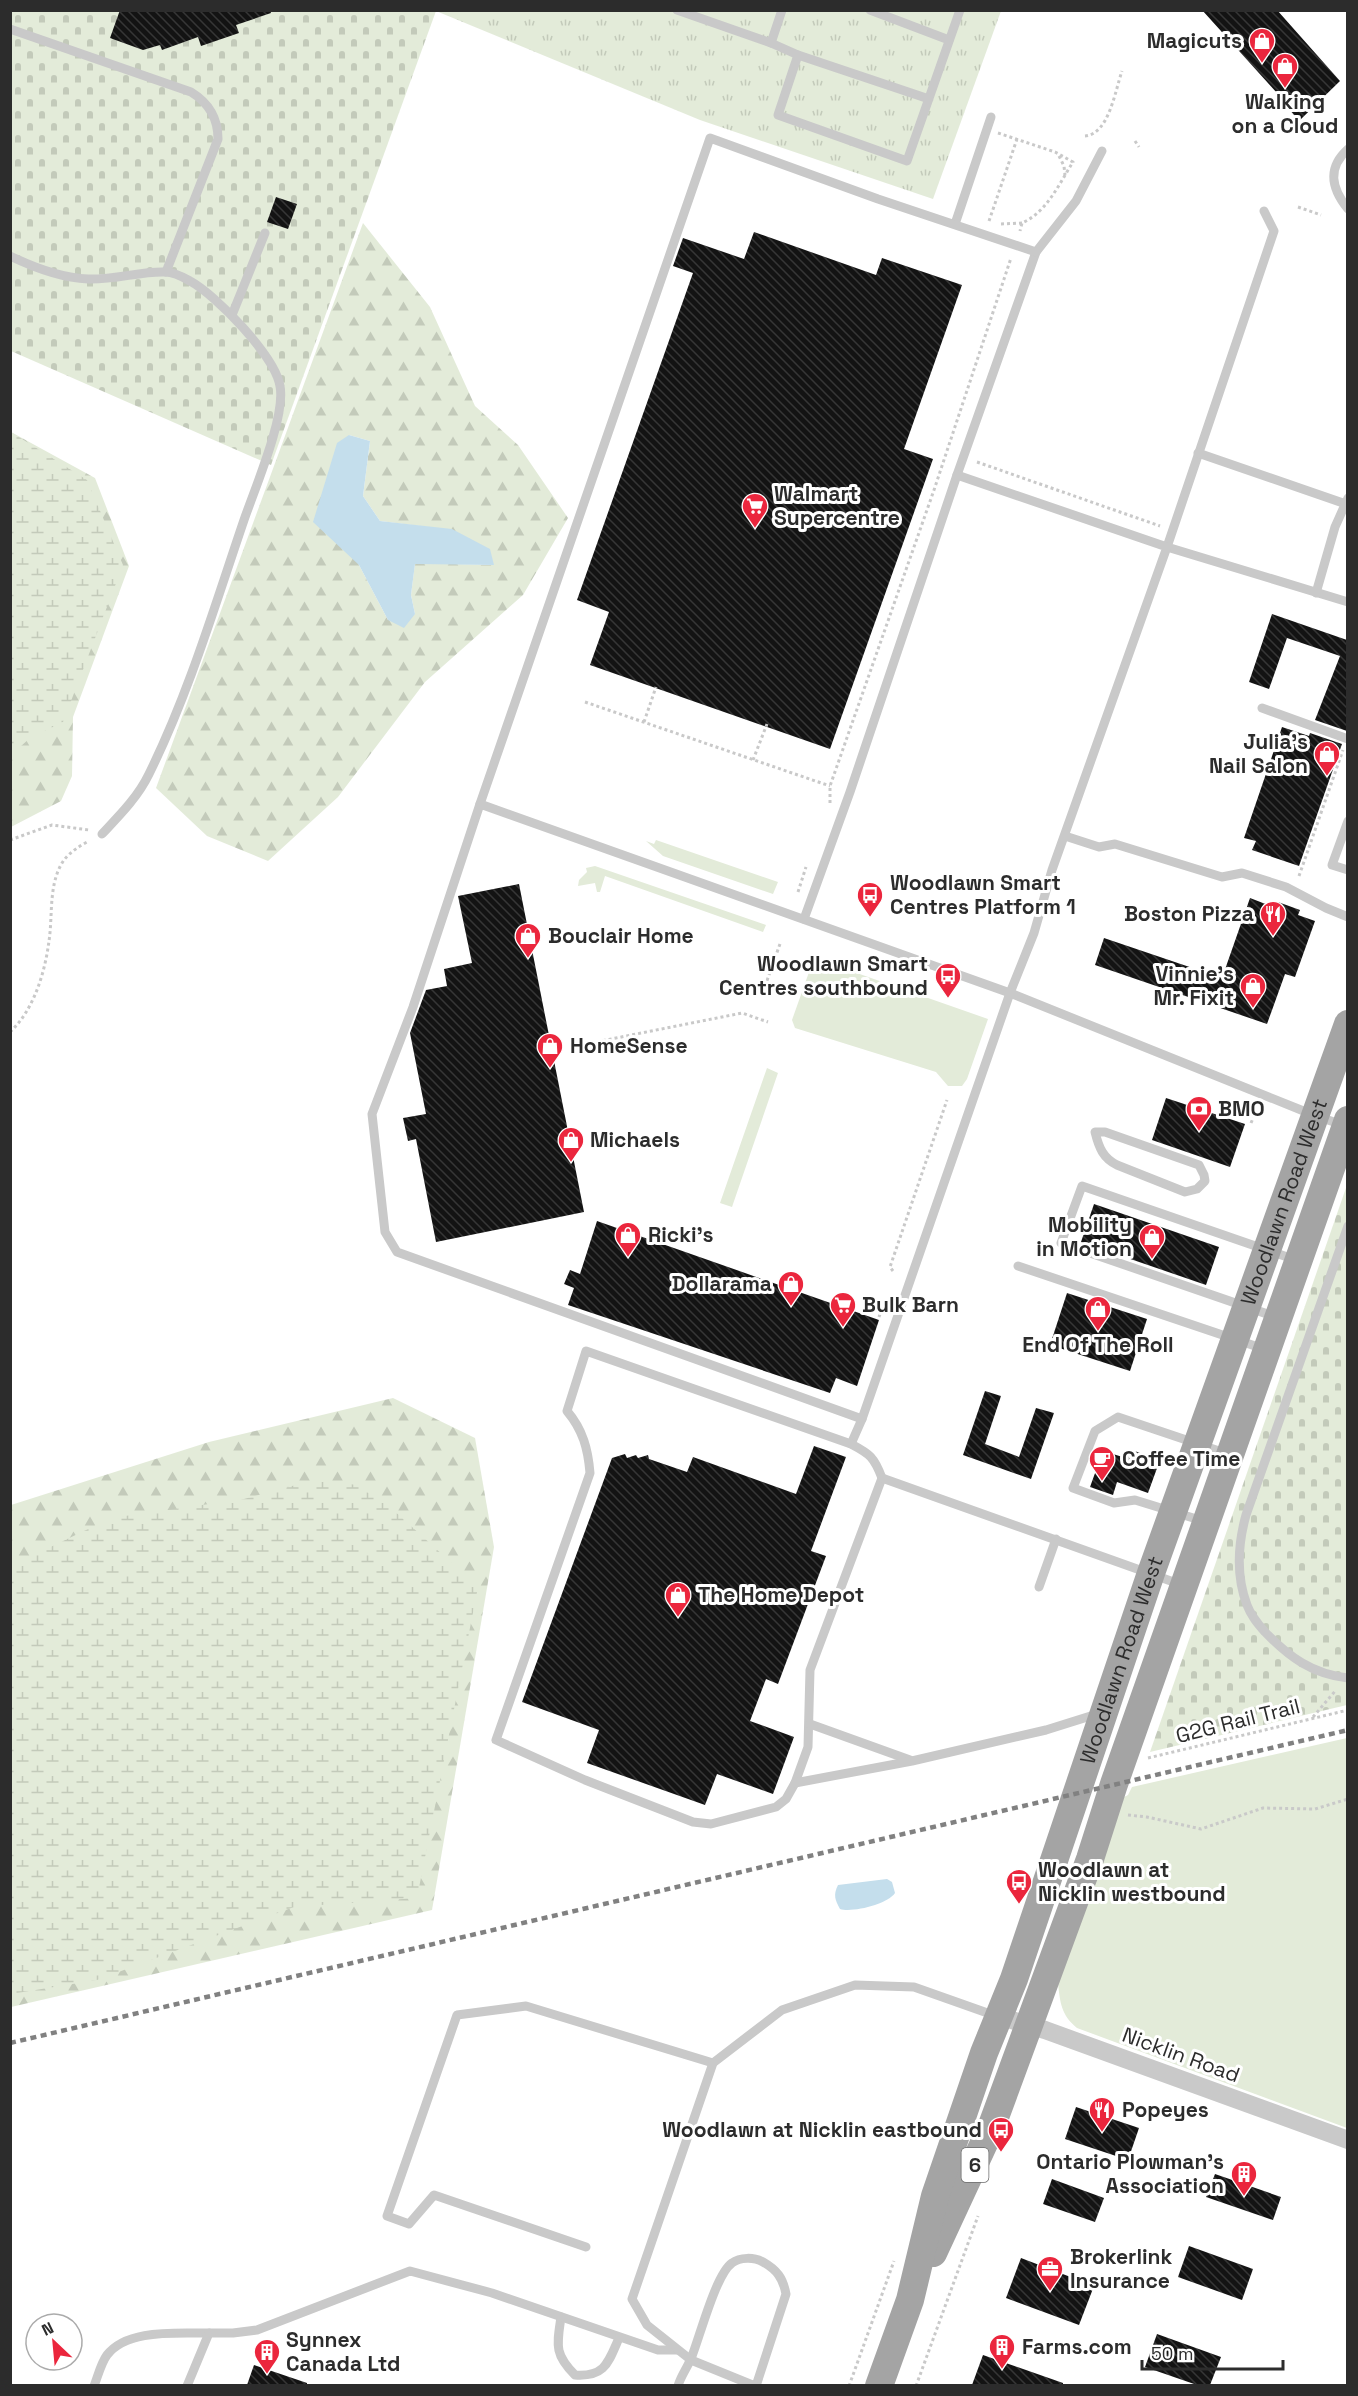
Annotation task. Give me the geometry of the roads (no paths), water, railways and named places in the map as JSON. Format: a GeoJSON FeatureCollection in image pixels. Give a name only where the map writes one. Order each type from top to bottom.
{"type":"FeatureCollection","features":[{"type":"Feature","properties":{"kind":"main road","name":"Woodlawn Road West"},"geometry":{"type":"LineString","coordinates":[[879,2385],[910,2300],[935,2196],[1014,1979],[1151,1573],[1268,1251],[1347,1024]]}},
{"type":"Feature","properties":{"kind":"main road","name":"Woodlawn Road West"},"geometry":{"type":"LineString","coordinates":[[910,2300],[958,2204],[986,2139],[1029,2025],[1090,1859],[1114,1784],[1346,1123]]}},
{"type":"Feature","properties":{"kind":"street","name":"Nicklin Road"},"geometry":{"type":"LineString","coordinates":[[999,2016],[1347,2140]]}},
{"type":"Feature","properties":{"kind":"lane"},"geometry":{"type":"LineString","coordinates":[[677,10],[771,43],[798,55],[929,99]]}},
{"type":"Feature","properties":{"kind":"lane"},"geometry":{"type":"LineString","coordinates":[[771,43],[782,10]]}},
{"type":"Feature","properties":{"kind":"lane"},"geometry":{"type":"LineString","coordinates":[[870,10],[950,40]]}},
{"type":"Feature","properties":{"kind":"lane"},"geometry":{"type":"LineString","coordinates":[[798,55],[778,115],[907,161],[960,10]]}},
{"type":"Feature","properties":{"kind":"lane"},"geometry":{"type":"LineString","coordinates":[[10,29],[191,92],[199,97],[211,111],[218,129],[218,139],[166,272]]}},
{"type":"Feature","properties":{"kind":"lane"},"geometry":{"type":"LineString","coordinates":[[954,224],[991,117]]}},
{"type":"Feature","properties":{"kind":"lane"},"geometry":{"type":"LineString","coordinates":[[862,1419],[397,1252],[385,1232],[372,1114],[413,1007],[480,804],[710,138],[878,199],[1036,252]]}},
{"type":"Feature","properties":{"kind":"lane"},"geometry":{"type":"LineString","coordinates":[[1347,149],[1337,159],[1334,169],[1337,191],[1347,209]]}},
{"type":"Feature","properties":{"kind":"lane"},"geometry":{"type":"LineString","coordinates":[[804,919],[1036,252],[1076,201],[1102,151]]}},
{"type":"Feature","properties":{"kind":"lane"},"geometry":{"type":"LineString","coordinates":[[851,1444],[862,1419],[1010,993],[1034,933],[1065,836],[1173,530],[1274,231],[1264,211]]}},
{"type":"Feature","properties":{"kind":"lane"},"geometry":{"type":"LineString","coordinates":[[232,315],[265,233]]}},
{"type":"Feature","properties":{"kind":"lane"},"geometry":{"type":"LineString","coordinates":[[10,256],[60,275],[86,279],[113,279],[166,272],[191,281],[232,315],[271,365],[280,383],[282,403],[267,454],[171,726],[148,777],[127,808],[102,834]]}},
{"type":"Feature","properties":{"kind":"lane"},"geometry":{"type":"LineString","coordinates":[[1198,453],[1345,501],[1316,593]]}},
{"type":"Feature","properties":{"kind":"lane"},"geometry":{"type":"LineString","coordinates":[[957,475],[1167,547],[1347,602]]}},
{"type":"Feature","properties":{"kind":"lane"},"geometry":{"type":"LineString","coordinates":[[1262,708],[1346,743]]}},
{"type":"Feature","properties":{"kind":"lane"},"geometry":{"type":"LineString","coordinates":[[480,804],[1010,993],[1316,1116],[1346,1123]]}},
{"type":"Feature","properties":{"kind":"lane"},"geometry":{"type":"LineString","coordinates":[[1347,821],[1332,865],[1347,870]]}},
{"type":"Feature","properties":{"kind":"lane"},"geometry":{"type":"LineString","coordinates":[[1065,836],[1099,847],[1116,844],[1222,877],[1242,873],[1286,887],[1347,917]]}},
{"type":"Feature","properties":{"kind":"lane"},"geometry":{"type":"LineString","coordinates":[[1095,1132],[1105,1132],[1199,1165],[1204,1181],[1197,1189],[1185,1192],[1118,1165],[1108,1160],[1099,1148],[1095,1132]]}},
{"type":"Feature","properties":{"kind":"lane"},"geometry":{"type":"LineString","coordinates":[[1278,1317],[1061,1243],[1082,1186],[1298,1261]]}},
{"type":"Feature","properties":{"kind":"lane"},"geometry":{"type":"LineString","coordinates":[[1347,1227],[1246,1515],[1239,1549],[1240,1570],[1247,1606],[1256,1621],[1285,1652],[1298,1662],[1329,1676],[1347,1678]]}},
{"type":"Feature","properties":{"kind":"lane"},"geometry":{"type":"LineString","coordinates":[[1018,1266],[1267,1350]]}},
{"type":"Feature","properties":{"kind":"lane"},"geometry":{"type":"LineString","coordinates":[[586,1351],[851,1444],[873,1457],[882,1478],[810,1671],[808,1747],[795,1783],[786,1798],[776,1807],[711,1824],[693,1822],[585,1780],[496,1740],[590,1473],[583,1436],[577,1422],[567,1411],[586,1351]]}},
{"type":"Feature","properties":{"kind":"lane"},"geometry":{"type":"LineString","coordinates":[[1206,1522],[1135,1500],[1114,1503],[1073,1488],[1095,1431],[1118,1417],[1230,1455]]}},
{"type":"Feature","properties":{"kind":"lane"},"geometry":{"type":"LineString","coordinates":[[882,1478],[1184,1585]]}},
{"type":"Feature","properties":{"kind":"lane"},"geometry":{"type":"LineString","coordinates":[[1039,1587],[1056,1539]]}},
{"type":"Feature","properties":{"kind":"lane"},"geometry":{"type":"LineString","coordinates":[[795,1783],[912,1761],[1103,1713]]}},
{"type":"Feature","properties":{"kind":"lane"},"geometry":{"type":"LineString","coordinates":[[810,1724],[912,1761]]}},
{"type":"Feature","properties":{"kind":"lane"},"geometry":{"type":"LineString","coordinates":[[678,2385],[691,2360],[722,2274],[732,2262],[745,2258],[757,2258],[773,2268],[783,2279],[786,2294],[755,2385],[691,2360],[647,2325],[632,2299],[713,2063],[782,2010],[855,1984],[914,1987],[999,2016]]}},
{"type":"Feature","properties":{"kind":"lane"},"geometry":{"type":"LineString","coordinates":[[586,2247],[434,2195],[409,2224],[387,2216],[457,2015],[526,2006],[713,2063]]}},
{"type":"Feature","properties":{"kind":"lane"},"geometry":{"type":"LineString","coordinates":[[94,2385],[106,2356],[118,2344],[143,2336],[256,2330],[410,2271],[492,2293],[658,2350],[678,2350]]}},
{"type":"Feature","properties":{"kind":"lane"},"geometry":{"type":"LineString","coordinates":[[561,2317],[557,2348],[563,2363],[575,2375],[589,2376],[599,2372],[610,2360],[619,2338]]}},
{"type":"Feature","properties":{"kind":"lane"},"geometry":{"type":"LineString","coordinates":[[187,2385],[209,2332]]}},
{"type":"Feature","properties":{"kind":"water"},"geometry":{"type":"Polygon","coordinates":[[[349,435],[370,441],[363,496],[380,521],[452,529],[490,549],[494,565],[415,564],[411,595],[415,614],[404,628],[388,620],[359,565],[313,522],[337,443],[349,435]]]}},
{"type":"Feature","properties":{"kind":"water"},"geometry":{"type":"Polygon","coordinates":[[[887,1879],[892,1882],[895,1893],[885,1901],[853,1910],[840,1909],[835,1897],[838,1885],[887,1879]]]}},
{"type":"Feature","properties":{"kind":"railway"},"geometry":{"type":"LineString","coordinates":[[10,2043],[1348,1730]]}},
{"type":"Feature","properties":{"kind":"place","name":"Magicuts"},"geometry":{"type":"Point","coordinates":[1262,64]}},
{"type":"Feature","properties":{"kind":"place","name":"Walking on a Cloud"},"geometry":{"type":"Point","coordinates":[1285,89]}},
{"type":"Feature","properties":{"kind":"place","name":"Walmart Supercentre"},"geometry":{"type":"Point","coordinates":[755,529]}},
{"type":"Feature","properties":{"kind":"place","name":"Julia's Nail Salon"},"geometry":{"type":"Point","coordinates":[1327,777]}},
{"type":"Feature","properties":{"kind":"place","name":"Woodlawn Smart Centres Platform 1"},"geometry":{"type":"Point","coordinates":[870,918]}},
{"type":"Feature","properties":{"kind":"place","name":"Boston Pizza"},"geometry":{"type":"Point","coordinates":[1273,937]}},
{"type":"Feature","properties":{"kind":"place","name":"Bouclair Home"},"geometry":{"type":"Point","coordinates":[528,959]}},
{"type":"Feature","properties":{"kind":"place","name":"Woodlawn Smart Centres southbound"},"geometry":{"type":"Point","coordinates":[948,999]}},
{"type":"Feature","properties":{"kind":"place","name":"Vinnie's Mr. Fixit"},"geometry":{"type":"Point","coordinates":[1253,1009]}},
{"type":"Feature","properties":{"kind":"place","name":"HomeSense"},"geometry":{"type":"Point","coordinates":[550,1069]}},
{"type":"Feature","properties":{"kind":"place","name":"BMO"},"geometry":{"type":"Point","coordinates":[1199,1132]}},
{"type":"Feature","properties":{"kind":"place","name":"Michaels"},"geometry":{"type":"Point","coordinates":[571,1163]}},
{"type":"Feature","properties":{"kind":"place","name":"Ricki's"},"geometry":{"type":"Point","coordinates":[628,1258]}},
{"type":"Feature","properties":{"kind":"place","name":"Mobility in Motion"},"geometry":{"type":"Point","coordinates":[1152,1260]}},
{"type":"Feature","properties":{"kind":"place","name":"Dollarama"},"geometry":{"type":"Point","coordinates":[791,1307]}},
{"type":"Feature","properties":{"kind":"place","name":"Bulk Barn"},"geometry":{"type":"Point","coordinates":[843,1328]}},
{"type":"Feature","properties":{"kind":"place","name":"End Of The Roll"},"geometry":{"type":"Point","coordinates":[1098,1332]}},
{"type":"Feature","properties":{"kind":"place","name":"Coffee Time"},"geometry":{"type":"Point","coordinates":[1102,1482]}},
{"type":"Feature","properties":{"kind":"place","name":"The Home Depot"},"geometry":{"type":"Point","coordinates":[678,1618]}},
{"type":"Feature","properties":{"kind":"place","name":"Woodlawn at Nicklin westbound"},"geometry":{"type":"Point","coordinates":[1019,1905]}},
{"type":"Feature","properties":{"kind":"place","name":"Popeyes"},"geometry":{"type":"Point","coordinates":[1102,2133]}},
{"type":"Feature","properties":{"kind":"place","name":"Woodlawn at Nicklin eastbound"},"geometry":{"type":"Point","coordinates":[1001,2153]}},
{"type":"Feature","properties":{"kind":"place","name":"Ontario Plowman's Association"},"geometry":{"type":"Point","coordinates":[1244,2197]}},
{"type":"Feature","properties":{"kind":"place","name":"Brokerlink Insurance"},"geometry":{"type":"Point","coordinates":[1050,2292]}},
{"type":"Feature","properties":{"kind":"place","name":"Farms.com"},"geometry":{"type":"Point","coordinates":[1002,2370]}},
{"type":"Feature","properties":{"kind":"place","name":"Synnex Canada Ltd"},"geometry":{"type":"Point","coordinates":[267,2375]}}]}
